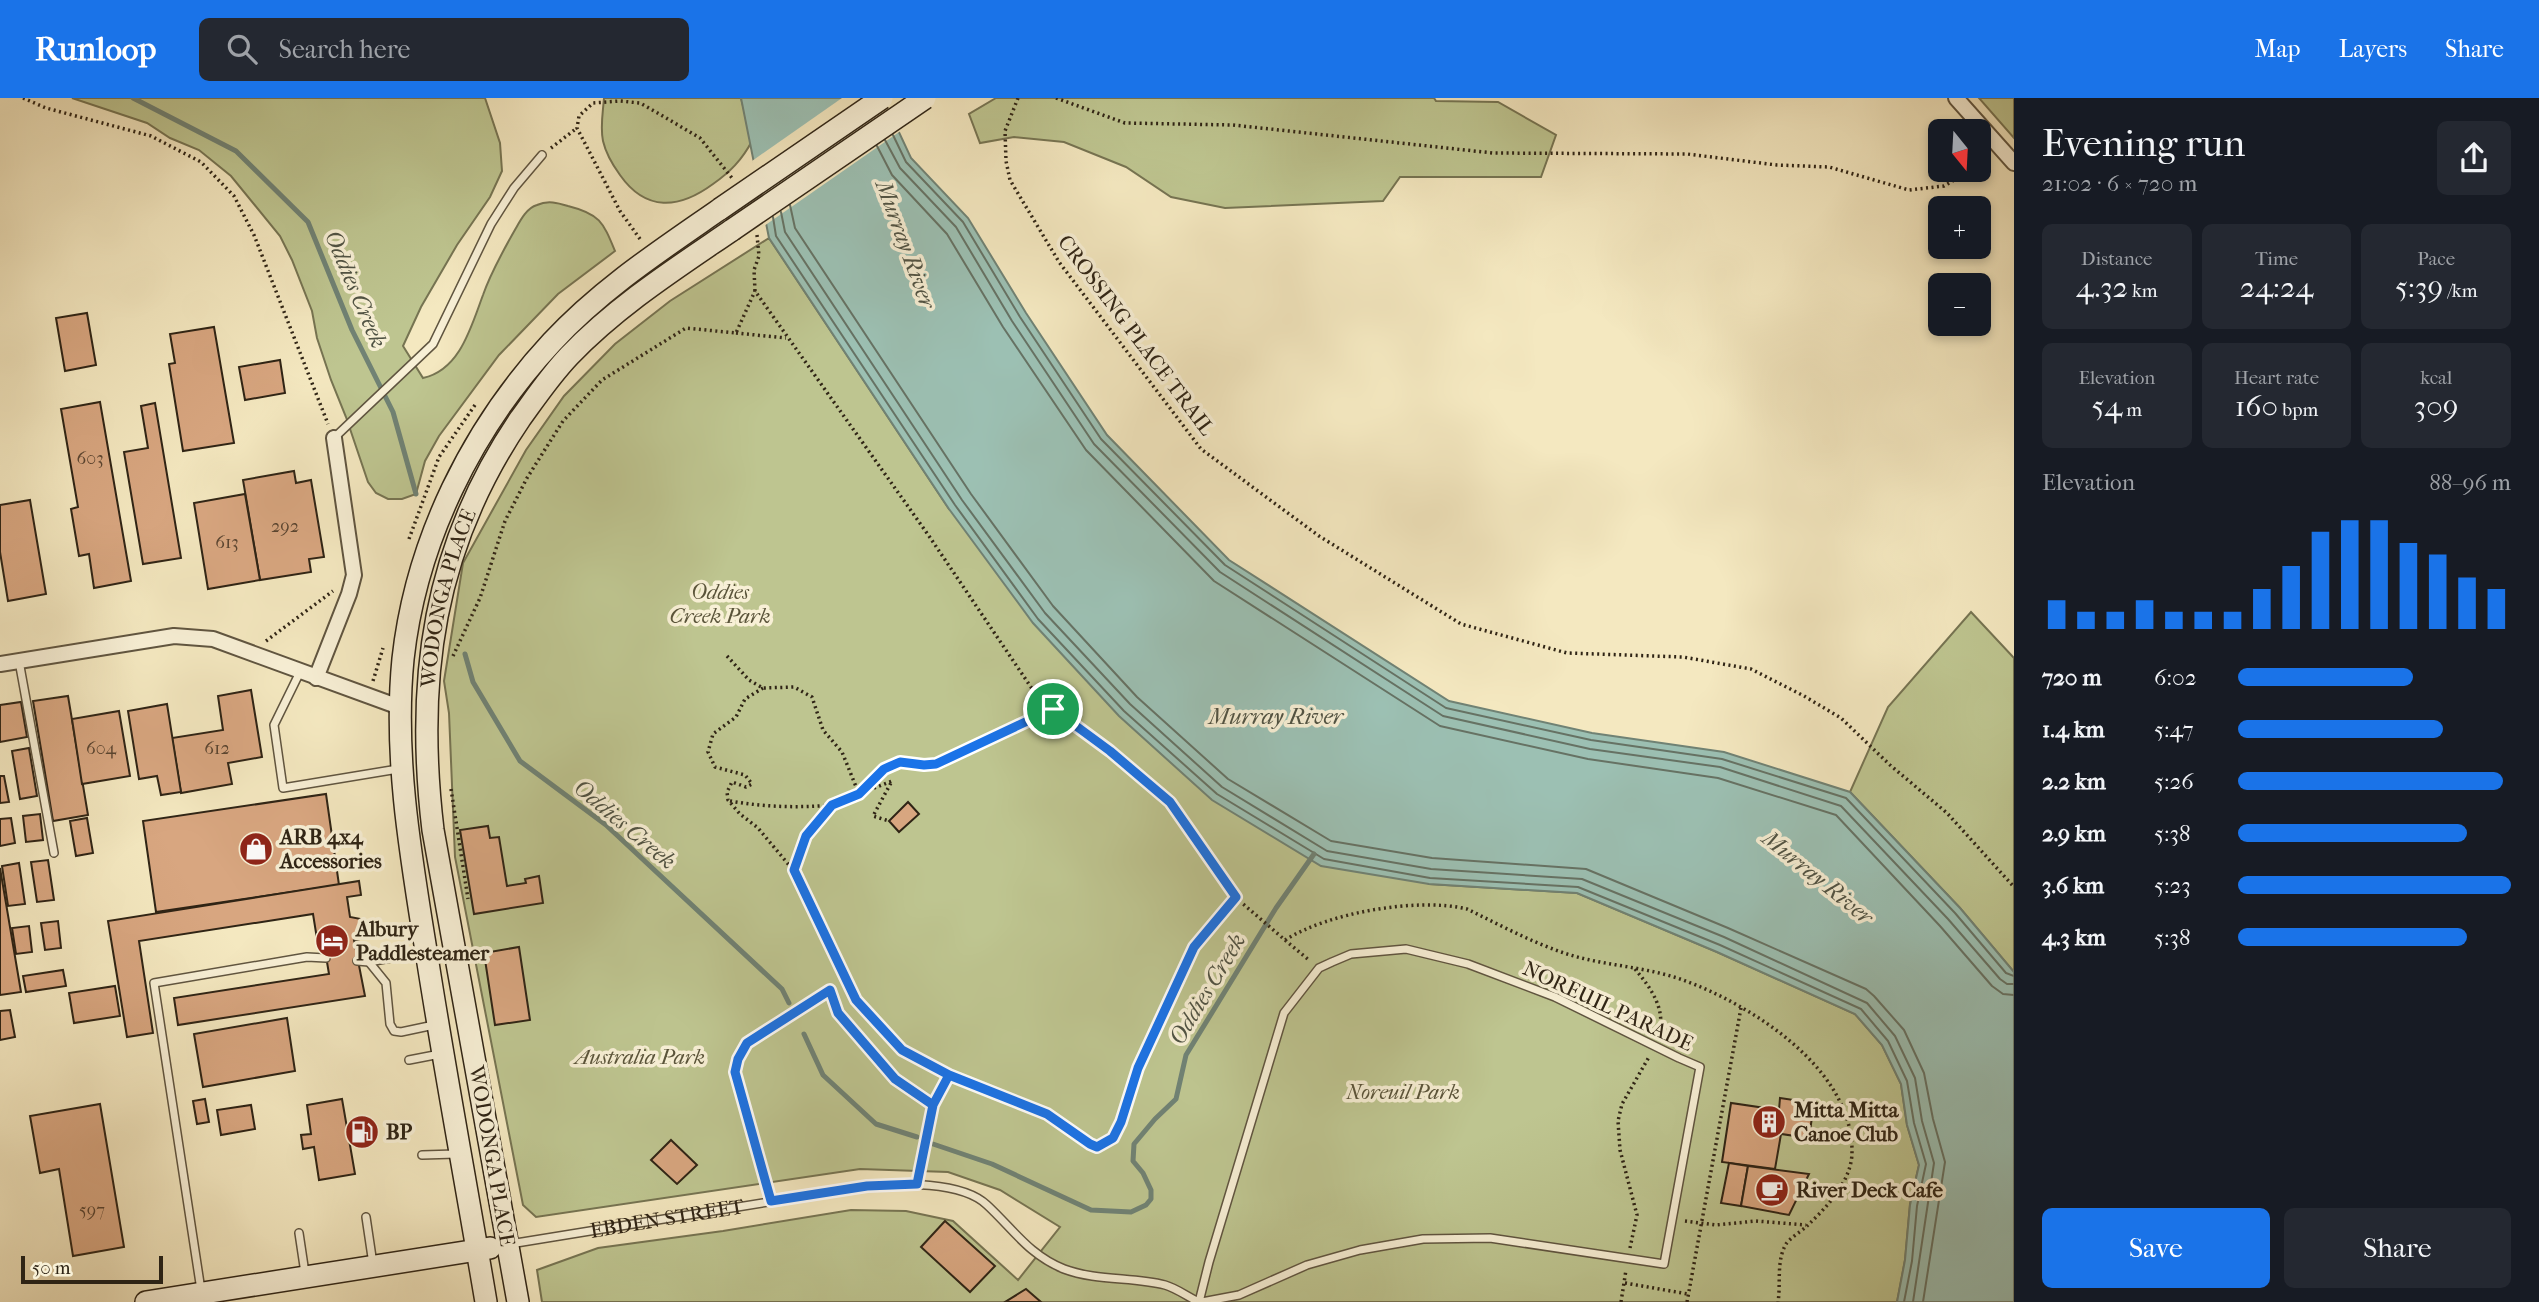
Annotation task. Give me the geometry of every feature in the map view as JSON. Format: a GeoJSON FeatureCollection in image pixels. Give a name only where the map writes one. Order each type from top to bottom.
{"type":"FeatureCollection","features":[{"type":"Feature","properties":{"kind":"main road","name":"WODONGA PLACE"},"geometry":{"type":"LineString","coordinates":[[486,1302],[426,951],[408,833],[402,768],[403,660],[410,617],[428,549],[444,505],[461,470],[494,414],[522,377],[580,314],[611,287],[720,209],[882,98]]}},
{"type":"Feature","properties":{"kind":"main road","name":"WODONGA PLACE"},"geometry":{"type":"LineString","coordinates":[[518,1302],[450,928],[427,778],[428,681],[434,628],[442,590],[467,516],[507,439],[547,381],[602,325],[643,291],[925,98]]}},
{"type":"Feature","properties":{"kind":"main road","name":"EBDEN STREET"},"geometry":{"type":"LineString","coordinates":[[146,1302],[509,1245]]}},
{"type":"Feature","properties":{"kind":"street"},"geometry":{"type":"LineString","coordinates":[[1956,98],[2014,163]]}},
{"type":"Feature","properties":{"kind":"street"},"geometry":{"type":"LineString","coordinates":[[316,678],[354,575],[334,438]]}},
{"type":"Feature","properties":{"kind":"street"},"geometry":{"type":"LineString","coordinates":[[0,664],[174,636],[214,639],[402,708]]}},
{"type":"Feature","properties":{"kind":"lane"},"geometry":{"type":"LineString","coordinates":[[334,438],[433,344],[491,224],[514,188],[542,155]]}},
{"type":"Feature","properties":{"kind":"lane"},"geometry":{"type":"LineString","coordinates":[[19,661],[54,853]]}},
{"type":"Feature","properties":{"kind":"lane"},"geometry":{"type":"LineString","coordinates":[[300,672],[274,725],[283,788],[402,768]]}},
{"type":"Feature","properties":{"kind":"lane","name":"NOREUIL PARADE"},"geometry":{"type":"LineString","coordinates":[[1406,949],[1468,964],[1555,997],[1700,1067],[1664,1264],[1490,1238],[1423,1238],[1360,1250],[1307,1265],[1239,1295],[1200,1302],[1209,1262],[1284,1013],[1319,968],[1351,954],[1406,949]]}},
{"type":"Feature","properties":{"kind":"lane"},"geometry":{"type":"LineString","coordinates":[[357,961],[369,962],[426,951]]}},
{"type":"Feature","properties":{"kind":"lane"},"geometry":{"type":"LineString","coordinates":[[202,1293],[153,983],[307,957],[326,958]]}},
{"type":"Feature","properties":{"kind":"lane"},"geometry":{"type":"LineString","coordinates":[[369,962],[386,983],[390,1024],[394,1031],[438,1024]]}},
{"type":"Feature","properties":{"kind":"lane"},"geometry":{"type":"LineString","coordinates":[[771,1201],[735,1072],[738,1059],[747,1043],[830,990],[838,1013],[895,1079],[933,1105],[917,1184]]}},
{"type":"Feature","properties":{"kind":"lane"},"geometry":{"type":"LineString","coordinates":[[409,1060],[443,1054]]}},
{"type":"Feature","properties":{"kind":"lane"},"geometry":{"type":"LineString","coordinates":[[422,1155],[460,1153]]}},
{"type":"Feature","properties":{"kind":"lane","name":"EBDEN STREET"},"geometry":{"type":"LineString","coordinates":[[509,1245],[867,1186],[917,1184],[958,1191],[984,1202],[1017,1238],[1045,1260],[1067,1270],[1167,1286],[1200,1302]]}},
{"type":"Feature","properties":{"kind":"lane"},"geometry":{"type":"LineString","coordinates":[[366,1217],[373,1266]]}},
{"type":"Feature","properties":{"kind":"lane"},"geometry":{"type":"LineString","coordinates":[[299,1233],[306,1277]]}},
{"type":"Feature","properties":{"kind":"path"},"geometry":{"type":"LineString","coordinates":[[23,98],[46,108],[151,136],[201,162],[234,195],[254,235],[334,438]]}},
{"type":"Feature","properties":{"kind":"path","name":"CROSSING PLACE TRAIL"},"geometry":{"type":"LineString","coordinates":[[1018,98],[1005,131],[1010,180],[1059,262],[1200,449],[1319,536],[1461,624],[1567,653],[1683,657],[1751,669],[1804,696],[1841,718],[1947,813],[2014,887]]}},
{"type":"Feature","properties":{"kind":"path"},"geometry":{"type":"LineString","coordinates":[[1056,98],[1125,123],[1233,125],[1493,153],[1687,154],[1829,167],[1909,190],[1944,186],[1951,182]]}},
{"type":"Feature","properties":{"kind":"path"},"geometry":{"type":"LineString","coordinates":[[640,239],[621,211],[577,128],[579,116],[593,103],[639,103],[700,138],[732,179]]}},
{"type":"Feature","properties":{"kind":"path"},"geometry":{"type":"LineString","coordinates":[[542,155],[577,128]]}},
{"type":"Feature","properties":{"kind":"path"},"geometry":{"type":"LineString","coordinates":[[736,333],[755,291],[754,270],[759,256],[757,231]]}},
{"type":"Feature","properties":{"kind":"path"},"geometry":{"type":"LineString","coordinates":[[755,291],[929,536],[1039,699],[1110,751],[1170,802],[1236,897],[1275,932]]}},
{"type":"Feature","properties":{"kind":"path"},"geometry":{"type":"LineString","coordinates":[[451,660],[480,598],[505,521],[527,478],[564,421],[602,380],[686,328],[788,338]]}},
{"type":"Feature","properties":{"kind":"path"},"geometry":{"type":"LineString","coordinates":[[250,653],[354,575]]}},
{"type":"Feature","properties":{"kind":"path"},"geometry":{"type":"LineString","coordinates":[[727,656],[749,680],[763,688]]}},
{"type":"Feature","properties":{"kind":"path"},"geometry":{"type":"LineString","coordinates":[[859,794],[842,752],[823,730],[812,697],[794,687],[763,688],[745,699],[736,717],[713,734],[708,752],[715,767],[745,775],[752,784],[746,787],[732,782],[727,792],[728,800],[758,828],[794,870],[856,1000],[902,1050],[949,1075],[1047,1114],[1097,1147],[1113,1138],[1121,1122],[1138,1068],[1194,947],[1236,897]]}},
{"type":"Feature","properties":{"kind":"path"},"geometry":{"type":"LineString","coordinates":[[859,794],[884,769],[900,762],[936,764],[1053,709]]}},
{"type":"Feature","properties":{"kind":"path"},"geometry":{"type":"LineString","coordinates":[[449,776],[469,909]]}},
{"type":"Feature","properties":{"kind":"path"},"geometry":{"type":"LineString","coordinates":[[728,800],[760,806],[797,808],[832,805],[892,781],[873,816],[888,821]]}},
{"type":"Feature","properties":{"kind":"path"},"geometry":{"type":"LineString","coordinates":[[794,870],[806,836],[832,805]]}},
{"type":"Feature","properties":{"kind":"path"},"geometry":{"type":"LineString","coordinates":[[1285,940],[1319,968]]}},
{"type":"Feature","properties":{"kind":"path"},"geometry":{"type":"LineString","coordinates":[[1628,1259],[1637,1215],[1620,1150],[1618,1121],[1622,1104],[1661,1031],[1662,1015],[1651,988],[1634,967]]}},
{"type":"Feature","properties":{"kind":"path"},"geometry":{"type":"LineString","coordinates":[[1687,1302],[1741,1008]]}},
{"type":"Feature","properties":{"kind":"path"},"geometry":{"type":"LineString","coordinates":[[933,1105],[949,1075]]}},
{"type":"Feature","properties":{"kind":"path"},"geometry":{"type":"LineString","coordinates":[[1672,1220],[1716,1224],[1756,1221],[1807,1225]]}},
{"type":"Feature","properties":{"kind":"path"},"geometry":{"type":"LineString","coordinates":[[1621,1302],[1625,1283],[1688,1294]]}},
{"type":"Feature","properties":{"kind":"green space"},"geometry":{"type":"Polygon","coordinates":[[[72,98],[485,98],[500,143],[502,171],[490,197],[457,245],[421,307],[403,346],[423,378],[436,373],[455,357],[468,333],[494,269],[520,221],[533,206],[553,202],[587,212],[603,226],[615,251],[558,294],[499,355],[439,436],[425,461],[416,494],[402,499],[388,499],[376,493],[368,482],[317,338],[312,311],[280,236],[231,176],[199,150],[170,138],[147,123],[72,98]]]}},
{"type":"Feature","properties":{"kind":"green space"},"geometry":{"type":"Polygon","coordinates":[[[604,98],[741,98],[752,141],[730,170],[700,192],[675,202],[652,201],[630,187],[608,155],[602,130],[604,98]]]}},
{"type":"Feature","properties":{"kind":"green space"},"geometry":{"type":"Polygon","coordinates":[[[996,98],[1434,98],[1436,101],[1498,102],[1556,135],[1541,177],[1400,177],[1383,201],[1225,208],[1171,197],[1126,167],[1064,142],[1014,137],[980,143],[969,114],[996,98]]]}},
{"type":"Feature","properties":{"kind":"green space"},"geometry":{"type":"Polygon","coordinates":[[[1979,98],[2014,98],[2014,138],[1979,98]]]}},
{"type":"Feature","properties":{"kind":"green space"},"geometry":{"type":"Polygon","coordinates":[[[769,238],[949,509],[1429,884],[1577,893],[1855,1014],[1882,1045],[1901,1084],[1907,1125],[1919,1165],[1910,1204],[1905,1260],[1897,1302],[542,1302],[537,1270],[598,1248],[851,1210],[906,1211],[953,1221],[1018,1280],[1060,1227],[1000,1190],[948,1172],[860,1169],[536,1217],[523,1205],[455,857],[449,713],[444,681],[463,563],[526,450],[564,396],[615,344],[670,301],[769,238]]]}},
{"type":"Feature","properties":{"kind":"green space"},"geometry":{"type":"Polygon","coordinates":[[[1971,612],[2014,658],[2014,972],[1960,908],[1850,792],[1888,707],[1971,612]]]}},
{"type":"Feature","properties":{"kind":"water","name":"Murray River"},"geometry":{"type":"Polygon","coordinates":[[[741,98],[883,98],[911,158],[968,218],[1026,313],[1107,435],[1229,560],[1449,701],[1592,733],[1724,752],[1850,792],[1960,908],[2014,972],[2014,1302],[1897,1302],[1905,1260],[1910,1205],[1919,1165],[1907,1125],[1901,1084],[1882,1045],[1855,1014],[1577,893],[1429,884],[1321,866],[1212,800],[1119,716],[1033,623],[949,509],[769,238],[741,98]]]}},
{"type":"Feature","properties":{"kind":"pier"},"geometry":{"type":"Polygon","coordinates":[[[842,98],[887,98],[902,130],[764,226],[752,161],[842,98]]]}},
{"type":"Feature","properties":{"kind":"building"},"geometry":{"type":"Polygon","coordinates":[[[87,313],[96,365],[65,371],[56,318],[87,313]]]}},
{"type":"Feature","properties":{"kind":"building"},"geometry":{"type":"Polygon","coordinates":[[[214,327],[234,443],[183,451],[169,364],[175,363],[170,334],[214,327]]]}},
{"type":"Feature","properties":{"kind":"building"},"geometry":{"type":"Polygon","coordinates":[[[280,360],[285,393],[245,400],[239,367],[280,360]]]}},
{"type":"Feature","properties":{"kind":"building"},"geometry":{"type":"Polygon","coordinates":[[[100,402],[131,581],[94,588],[89,554],[79,556],[71,509],[78,507],[61,409],[100,402]]]}},
{"type":"Feature","properties":{"kind":"building"},"geometry":{"type":"Polygon","coordinates":[[[155,403],[181,558],[143,564],[124,452],[148,448],[141,406],[155,403]]]}},
{"type":"Feature","properties":{"kind":"building"},"geometry":{"type":"Polygon","coordinates":[[[294,471],[296,483],[311,480],[324,557],[309,559],[311,572],[260,580],[243,480],[294,471]]]}},
{"type":"Feature","properties":{"kind":"building"},"geometry":{"type":"Polygon","coordinates":[[[245,494],[260,580],[208,589],[194,503],[245,494]]]}},
{"type":"Feature","properties":{"kind":"building"},"geometry":{"type":"Polygon","coordinates":[[[30,500],[46,594],[8,601],[0,552],[0,505],[30,500]]]}},
{"type":"Feature","properties":{"kind":"building"},"geometry":{"type":"Polygon","coordinates":[[[251,690],[262,757],[228,763],[232,784],[181,793],[172,738],[223,730],[218,696],[251,690]]]}},
{"type":"Feature","properties":{"kind":"building"},"geometry":{"type":"Polygon","coordinates":[[[68,696],[88,815],[53,821],[33,701],[68,696]]]}},
{"type":"Feature","properties":{"kind":"building"},"geometry":{"type":"Polygon","coordinates":[[[21,702],[27,737],[0,742],[0,705],[21,702]]]}},
{"type":"Feature","properties":{"kind":"building"},"geometry":{"type":"Polygon","coordinates":[[[167,704],[181,792],[161,795],[157,776],[139,779],[128,711],[167,704]]]}},
{"type":"Feature","properties":{"kind":"building"},"geometry":{"type":"Polygon","coordinates":[[[119,711],[130,776],[82,784],[72,719],[119,711]]]}},
{"type":"Feature","properties":{"kind":"building"},"geometry":{"type":"Polygon","coordinates":[[[29,748],[37,796],[20,799],[12,751],[29,748]]]}},
{"type":"Feature","properties":{"kind":"building"},"geometry":{"type":"Polygon","coordinates":[[[0,776],[4,776],[9,802],[0,803],[0,776]]]}},
{"type":"Feature","properties":{"kind":"building"},"geometry":{"type":"Polygon","coordinates":[[[326,794],[339,885],[156,912],[143,821],[326,794]]]}},
{"type":"Feature","properties":{"kind":"building"},"geometry":{"type":"Polygon","coordinates":[[[908,802],[919,814],[899,832],[889,821],[908,802]]]}},
{"type":"Feature","properties":{"kind":"building"},"geometry":{"type":"Polygon","coordinates":[[[40,814],[43,840],[26,842],[23,816],[40,814]]]}},
{"type":"Feature","properties":{"kind":"building"},"geometry":{"type":"Polygon","coordinates":[[[11,818],[15,843],[0,846],[0,819],[11,818]]]}},
{"type":"Feature","properties":{"kind":"building"},"geometry":{"type":"Polygon","coordinates":[[[87,818],[93,853],[76,856],[70,821],[87,818]]]}},
{"type":"Feature","properties":{"kind":"building"},"geometry":{"type":"Polygon","coordinates":[[[488,826],[490,838],[499,837],[507,886],[526,883],[525,879],[539,876],[543,903],[474,914],[460,830],[488,826]]]}},
{"type":"Feature","properties":{"kind":"building"},"geometry":{"type":"Polygon","coordinates":[[[48,860],[54,900],[37,902],[31,862],[48,860]]]}},
{"type":"Feature","properties":{"kind":"building"},"geometry":{"type":"Polygon","coordinates":[[[19,863],[25,904],[8,906],[2,866],[19,863]]]}},
{"type":"Feature","properties":{"kind":"building"},"geometry":{"type":"Polygon","coordinates":[[[0,868],[21,992],[0,995],[0,868]]]}},
{"type":"Feature","properties":{"kind":"building"},"geometry":{"type":"Polygon","coordinates":[[[359,881],[361,895],[347,897],[350,917],[366,920],[368,934],[354,940],[365,996],[178,1025],[174,998],[329,974],[324,944],[318,945],[313,914],[139,941],[153,1033],[127,1037],[108,921],[359,881]]]}},
{"type":"Feature","properties":{"kind":"building"},"geometry":{"type":"Polygon","coordinates":[[[58,921],[61,948],[45,950],[41,923],[58,921]]]}},
{"type":"Feature","properties":{"kind":"building"},"geometry":{"type":"Polygon","coordinates":[[[29,926],[32,952],[16,954],[12,928],[29,926]]]}},
{"type":"Feature","properties":{"kind":"building"},"geometry":{"type":"Polygon","coordinates":[[[519,947],[530,1020],[495,1025],[484,953],[519,947]]]}},
{"type":"Feature","properties":{"kind":"building"},"geometry":{"type":"Polygon","coordinates":[[[63,970],[66,986],[26,992],[23,976],[63,970]]]}},
{"type":"Feature","properties":{"kind":"building"},"geometry":{"type":"Polygon","coordinates":[[[115,986],[120,1016],[74,1023],[69,993],[115,986]]]}},
{"type":"Feature","properties":{"kind":"building"},"geometry":{"type":"Polygon","coordinates":[[[10,1010],[15,1037],[0,1040],[0,1011],[10,1010]]]}},
{"type":"Feature","properties":{"kind":"building"},"geometry":{"type":"Polygon","coordinates":[[[287,1018],[295,1071],[203,1087],[194,1034],[287,1018]]]}},
{"type":"Feature","properties":{"kind":"building","name":"Mitta Mitta Canoe Club"},"geometry":{"type":"Polygon","coordinates":[[[1780,1098],[1814,1103],[1809,1138],[1781,1134],[1775,1169],[1722,1162],[1731,1103],[1779,1110],[1780,1098]]]}},
{"type":"Feature","properties":{"kind":"building"},"geometry":{"type":"Polygon","coordinates":[[[205,1099],[209,1122],[197,1124],[193,1101],[205,1099]]]}},
{"type":"Feature","properties":{"kind":"building"},"geometry":{"type":"Polygon","coordinates":[[[342,1099],[355,1174],[319,1180],[314,1147],[303,1149],[301,1135],[311,1134],[307,1105],[342,1099]]]}},
{"type":"Feature","properties":{"kind":"building"},"geometry":{"type":"Polygon","coordinates":[[[100,1104],[124,1247],[73,1256],[59,1169],[40,1173],[30,1116],[100,1104]]]}},
{"type":"Feature","properties":{"kind":"building"},"geometry":{"type":"Polygon","coordinates":[[[251,1105],[255,1129],[221,1135],[217,1110],[251,1105]]]}},
{"type":"Feature","properties":{"kind":"building"},"geometry":{"type":"Polygon","coordinates":[[[671,1140],[697,1165],[677,1184],[651,1160],[671,1140]]]}},
{"type":"Feature","properties":{"kind":"building"},"geometry":{"type":"Polygon","coordinates":[[[1729,1163],[1748,1166],[1741,1206],[1721,1203],[1729,1163]]]}},
{"type":"Feature","properties":{"kind":"building","name":"River Deck Cafe"},"geometry":{"type":"Polygon","coordinates":[[[1748,1166],[1809,1174],[1789,1215],[1741,1206],[1748,1166]]]}},
{"type":"Feature","properties":{"kind":"building"},"geometry":{"type":"Polygon","coordinates":[[[945,1221],[995,1266],[970,1292],[921,1247],[945,1221]]]}},
{"type":"Feature","properties":{"kind":"building"},"geometry":{"type":"Polygon","coordinates":[[[1026,1289],[1041,1302],[1005,1302],[1026,1289]]]}},
{"type":"Feature","properties":{"kind":"waterway","name":"Oddies Creek"},"geometry":{"type":"LineString","coordinates":[[133,98],[236,151],[308,222],[352,330],[393,412],[416,494]]}},
{"type":"Feature","properties":{"kind":"waterway","name":"Oddies Creek"},"geometry":{"type":"LineString","coordinates":[[465,654],[473,682],[520,761],[606,825],[782,989],[789,1003]]}},
{"type":"Feature","properties":{"kind":"waterway","name":"Oddies Creek"},"geometry":{"type":"LineString","coordinates":[[933,1144],[992,1164],[1091,1210],[1131,1212],[1146,1205],[1151,1199],[1151,1190],[1143,1173],[1133,1161],[1134,1144],[1176,1099],[1186,1055],[1276,908],[1314,854]]}},
{"type":"Feature","properties":{"kind":"waterway","name":"Oddies Creek"},"geometry":{"type":"LineString","coordinates":[[804,1034],[823,1075],[876,1124],[917,1137]]}},
{"type":"Feature","properties":{"kind":"place","name":"ARB 4x4 Accessories"},"geometry":{"type":"Point","coordinates":[256,849]}},
{"type":"Feature","properties":{"kind":"place","name":"Albury Paddlesteamer"},"geometry":{"type":"Point","coordinates":[332,941]}},
{"type":"Feature","properties":{"kind":"place","name":"Mitta Mitta Canoe Club"},"geometry":{"type":"Point","coordinates":[1769,1122]}},
{"type":"Feature","properties":{"kind":"place","name":"BP"},"geometry":{"type":"Point","coordinates":[362,1132]}},
{"type":"Feature","properties":{"kind":"place","name":"River Deck Cafe"},"geometry":{"type":"Point","coordinates":[1772,1190]}},
{"type":"Feature","properties":{"kind":"route"},"geometry":{"type":"LineString","coordinates":[[1053,709],[936,764],[900,762],[884,769],[859,794],[832,805],[806,836],[794,870],[856,1000],[902,1050],[949,1075],[933,1105],[895,1079],[838,1013],[830,990],[747,1043],[738,1059],[735,1072],[771,1201],[867,1186],[917,1184],[933,1105],[949,1075],[1047,1114],[1097,1147],[1113,1138],[1121,1122],[1138,1068],[1177,980],[1194,947],[1236,897],[1170,802],[1110,751],[1053,709]]}},
{"type":"Feature","properties":{"kind":"park label","name":"Oddies Creek Park"},"geometry":{"type":"Point","coordinates":[720,604]}},
{"type":"Feature","properties":{"kind":"park label","name":"Australia Park"},"geometry":{"type":"Point","coordinates":[640,1057]}},
{"type":"Feature","properties":{"kind":"park label","name":"Noreuil Park"},"geometry":{"type":"Point","coordinates":[1403,1092]}}]}
